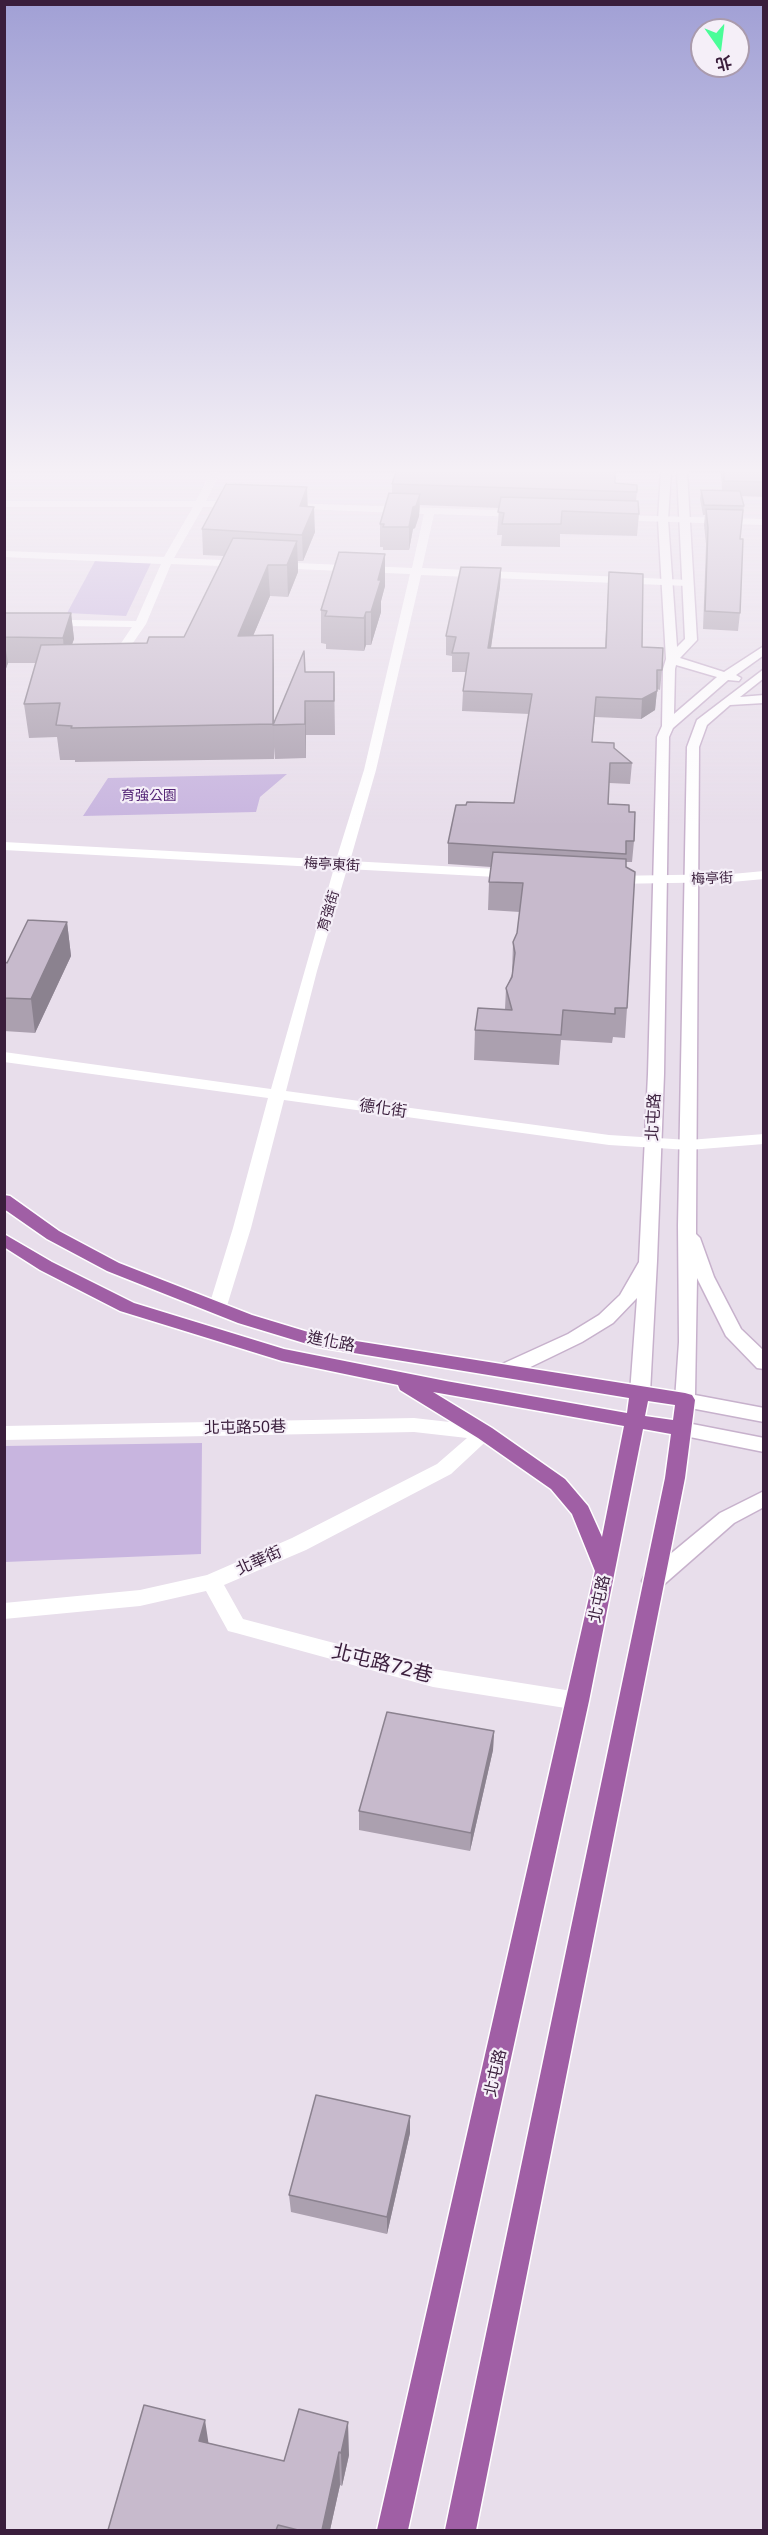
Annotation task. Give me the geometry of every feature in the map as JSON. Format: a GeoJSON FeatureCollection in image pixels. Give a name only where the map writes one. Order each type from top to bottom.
{"type":"FeatureCollection","features":[{"type":"Feature","properties":{"kind":"main road","name":"進化路"},"geometry":{"type":"LineString","coordinates":[[6,1202],[53,1235],[113,1267],[217,1309],[317,1341],[685,1400]]}},
{"type":"Feature","properties":{"kind":"main road","name":"進化路"},"geometry":{"type":"LineString","coordinates":[[4,1239],[46,1266],[127,1307],[282,1355],[395,1378],[682,1429]]}},
{"type":"Feature","properties":{"kind":"main road"},"geometry":{"type":"LineString","coordinates":[[395,1378],[485,1433],[558,1484],[581,1511],[606,1571]]}},
{"type":"Feature","properties":{"kind":"main road","name":"北屯路"},"geometry":{"type":"LineString","coordinates":[[392,2530],[578,1701],[640,1393]]}},
{"type":"Feature","properties":{"kind":"main road"},"geometry":{"type":"LineString","coordinates":[[461,2530],[675,1478],[685,1400]]}},
{"type":"Feature","properties":{"kind":"street"},"geometry":{"type":"LineString","coordinates":[[110,668],[140,624],[154,590]]}},
{"type":"Feature","properties":{"kind":"street","name":"育強街"},"geometry":{"type":"LineString","coordinates":[[217,1309],[242,1228],[310,971],[370,770],[411,590]]}},
{"type":"Feature","properties":{"kind":"street","name":"北屯路"},"geometry":{"type":"LineString","coordinates":[[640,1393],[648,1261],[663,737],[668,726],[669,669],[672,659],[668,590]]}},
{"type":"Feature","properties":{"kind":"street"},"geometry":{"type":"LineString","coordinates":[[688,590],[691,640],[672,659],[726,676],[759,679]]}},
{"type":"Feature","properties":{"kind":"street"},"geometry":{"type":"LineString","coordinates":[[4,622],[140,624]]}},
{"type":"Feature","properties":{"kind":"street"},"geometry":{"type":"LineString","coordinates":[[668,726],[726,676],[764,649]]}},
{"type":"Feature","properties":{"kind":"street"},"geometry":{"type":"LineString","coordinates":[[759,679],[701,723],[693,747],[687,1225],[688,1360],[685,1400],[764,1415]]}},
{"type":"Feature","properties":{"kind":"street"},"geometry":{"type":"LineString","coordinates":[[728,702],[764,699]]}},
{"type":"Feature","properties":{"kind":"street","name":"梅亭東街"},"geometry":{"type":"LineString","coordinates":[[4,846],[534,875]]}},
{"type":"Feature","properties":{"kind":"street","name":"梅亭街"},"geometry":{"type":"LineString","coordinates":[[660,880],[764,875]]}},
{"type":"Feature","properties":{"kind":"street"},"geometry":{"type":"LineString","coordinates":[[591,879],[660,880]]}},
{"type":"Feature","properties":{"kind":"street","name":"德化街"},"geometry":{"type":"LineString","coordinates":[[4,1057],[609,1140],[689,1145],[764,1139]]}},
{"type":"Feature","properties":{"kind":"street"},"geometry":{"type":"LineString","coordinates":[[687,1225],[705,1277],[734,1332],[764,1363]]}},
{"type":"Feature","properties":{"kind":"street"},"geometry":{"type":"LineString","coordinates":[[507,1370],[575,1338],[606,1319],[627,1299],[648,1261]]}},
{"type":"Feature","properties":{"kind":"street","name":"北屯路50巷"},"geometry":{"type":"LineString","coordinates":[[4,1433],[414,1425],[485,1433]]}},
{"type":"Feature","properties":{"kind":"street"},"geometry":{"type":"LineString","coordinates":[[682,1429],[764,1445]]}},
{"type":"Feature","properties":{"kind":"street","name":"北華街"},"geometry":{"type":"LineString","coordinates":[[4,1611],[140,1598],[211,1582],[299,1544],[444,1469],[485,1433]]}},
{"type":"Feature","properties":{"kind":"street"},"geometry":{"type":"LineString","coordinates":[[653,1581],[727,1518],[764,1498]]}},
{"type":"Feature","properties":{"kind":"street","name":"北屯路72巷"},"geometry":{"type":"LineString","coordinates":[[211,1582],[236,1625],[433,1678],[578,1701]]}},
{"type":"Feature","properties":{"kind":"green space"},"geometry":{"type":"Polygon","coordinates":[[[79,590],[138,590],[126,616],[67,613],[79,590]]]}},
{"type":"Feature","properties":{"kind":"green space","name":"育強公園"},"geometry":{"type":"Polygon","coordinates":[[[287,774],[260,797],[256,812],[83,816],[108,778],[287,774]]]}},
{"type":"Feature","properties":{"kind":"green space"},"geometry":{"type":"Polygon","coordinates":[[[202,1443],[201,1554],[5,1562],[5,1446],[202,1443]]]}},
{"type":"Feature","properties":{"kind":"building"},"geometry":{"type":"Polygon","coordinates":[[[207,590],[257,590],[238,636],[273,635],[273,724],[71,728],[72,726],[56,725],[60,703],[24,704],[41,645],[147,643],[149,637],[184,637],[207,590]]]}},
{"type":"Feature","properties":{"kind":"building"},"geometry":{"type":"Polygon","coordinates":[[[327,590],[378,590],[371,612],[366,612],[364,618],[325,616],[327,611],[321,610],[327,590]]]}},
{"type":"Feature","properties":{"kind":"building"},"geometry":{"type":"Polygon","coordinates":[[[456,590],[497,590],[488,648],[606,648],[608,590],[643,590],[642,647],[663,648],[662,670],[657,670],[657,691],[642,699],[596,697],[592,742],[614,743],[614,748],[632,763],[610,763],[608,804],[629,805],[629,812],[635,812],[634,841],[626,841],[626,854],[448,843],[456,805],[466,805],[467,802],[514,803],[532,694],[463,691],[469,653],[452,653],[456,637],[446,636],[456,590]]]}},
{"type":"Feature","properties":{"kind":"building"},"geometry":{"type":"Polygon","coordinates":[[[706,590],[741,590],[740,613],[705,611],[706,590]]]}},
{"type":"Feature","properties":{"kind":"building"},"geometry":{"type":"Polygon","coordinates":[[[4,613],[71,613],[63,638],[4,637],[4,613]]]}},
{"type":"Feature","properties":{"kind":"building"},"geometry":{"type":"Polygon","coordinates":[[[304,651],[305,672],[334,672],[334,701],[305,701],[305,724],[273,725],[304,651]]]}},
{"type":"Feature","properties":{"kind":"building"},"geometry":{"type":"Polygon","coordinates":[[[493,852],[626,859],[626,867],[635,872],[627,1008],[615,1008],[615,1014],[563,1010],[561,1035],[475,1030],[478,1008],[512,1010],[506,988],[512,977],[515,953],[513,942],[517,933],[523,883],[489,882],[493,852]]]}},
{"type":"Feature","properties":{"kind":"building"},"geometry":{"type":"Polygon","coordinates":[[[28,920],[67,922],[31,999],[4,998],[4,961],[7,963],[28,920]]]}},
{"type":"Feature","properties":{"kind":"building"},"geometry":{"type":"Polygon","coordinates":[[[387,1712],[494,1731],[471,1833],[359,1811],[387,1712]]]}},
{"type":"Feature","properties":{"kind":"building"},"geometry":{"type":"Polygon","coordinates":[[[316,2095],[410,2116],[387,2217],[289,2195],[316,2095]]]}},
{"type":"Feature","properties":{"kind":"building"},"geometry":{"type":"Polygon","coordinates":[[[144,2405],[205,2420],[199,2441],[284,2461],[299,2409],[348,2422],[322,2530],[298,2530],[278,2525],[276,2530],[108,2530],[144,2405]]]}}]}
